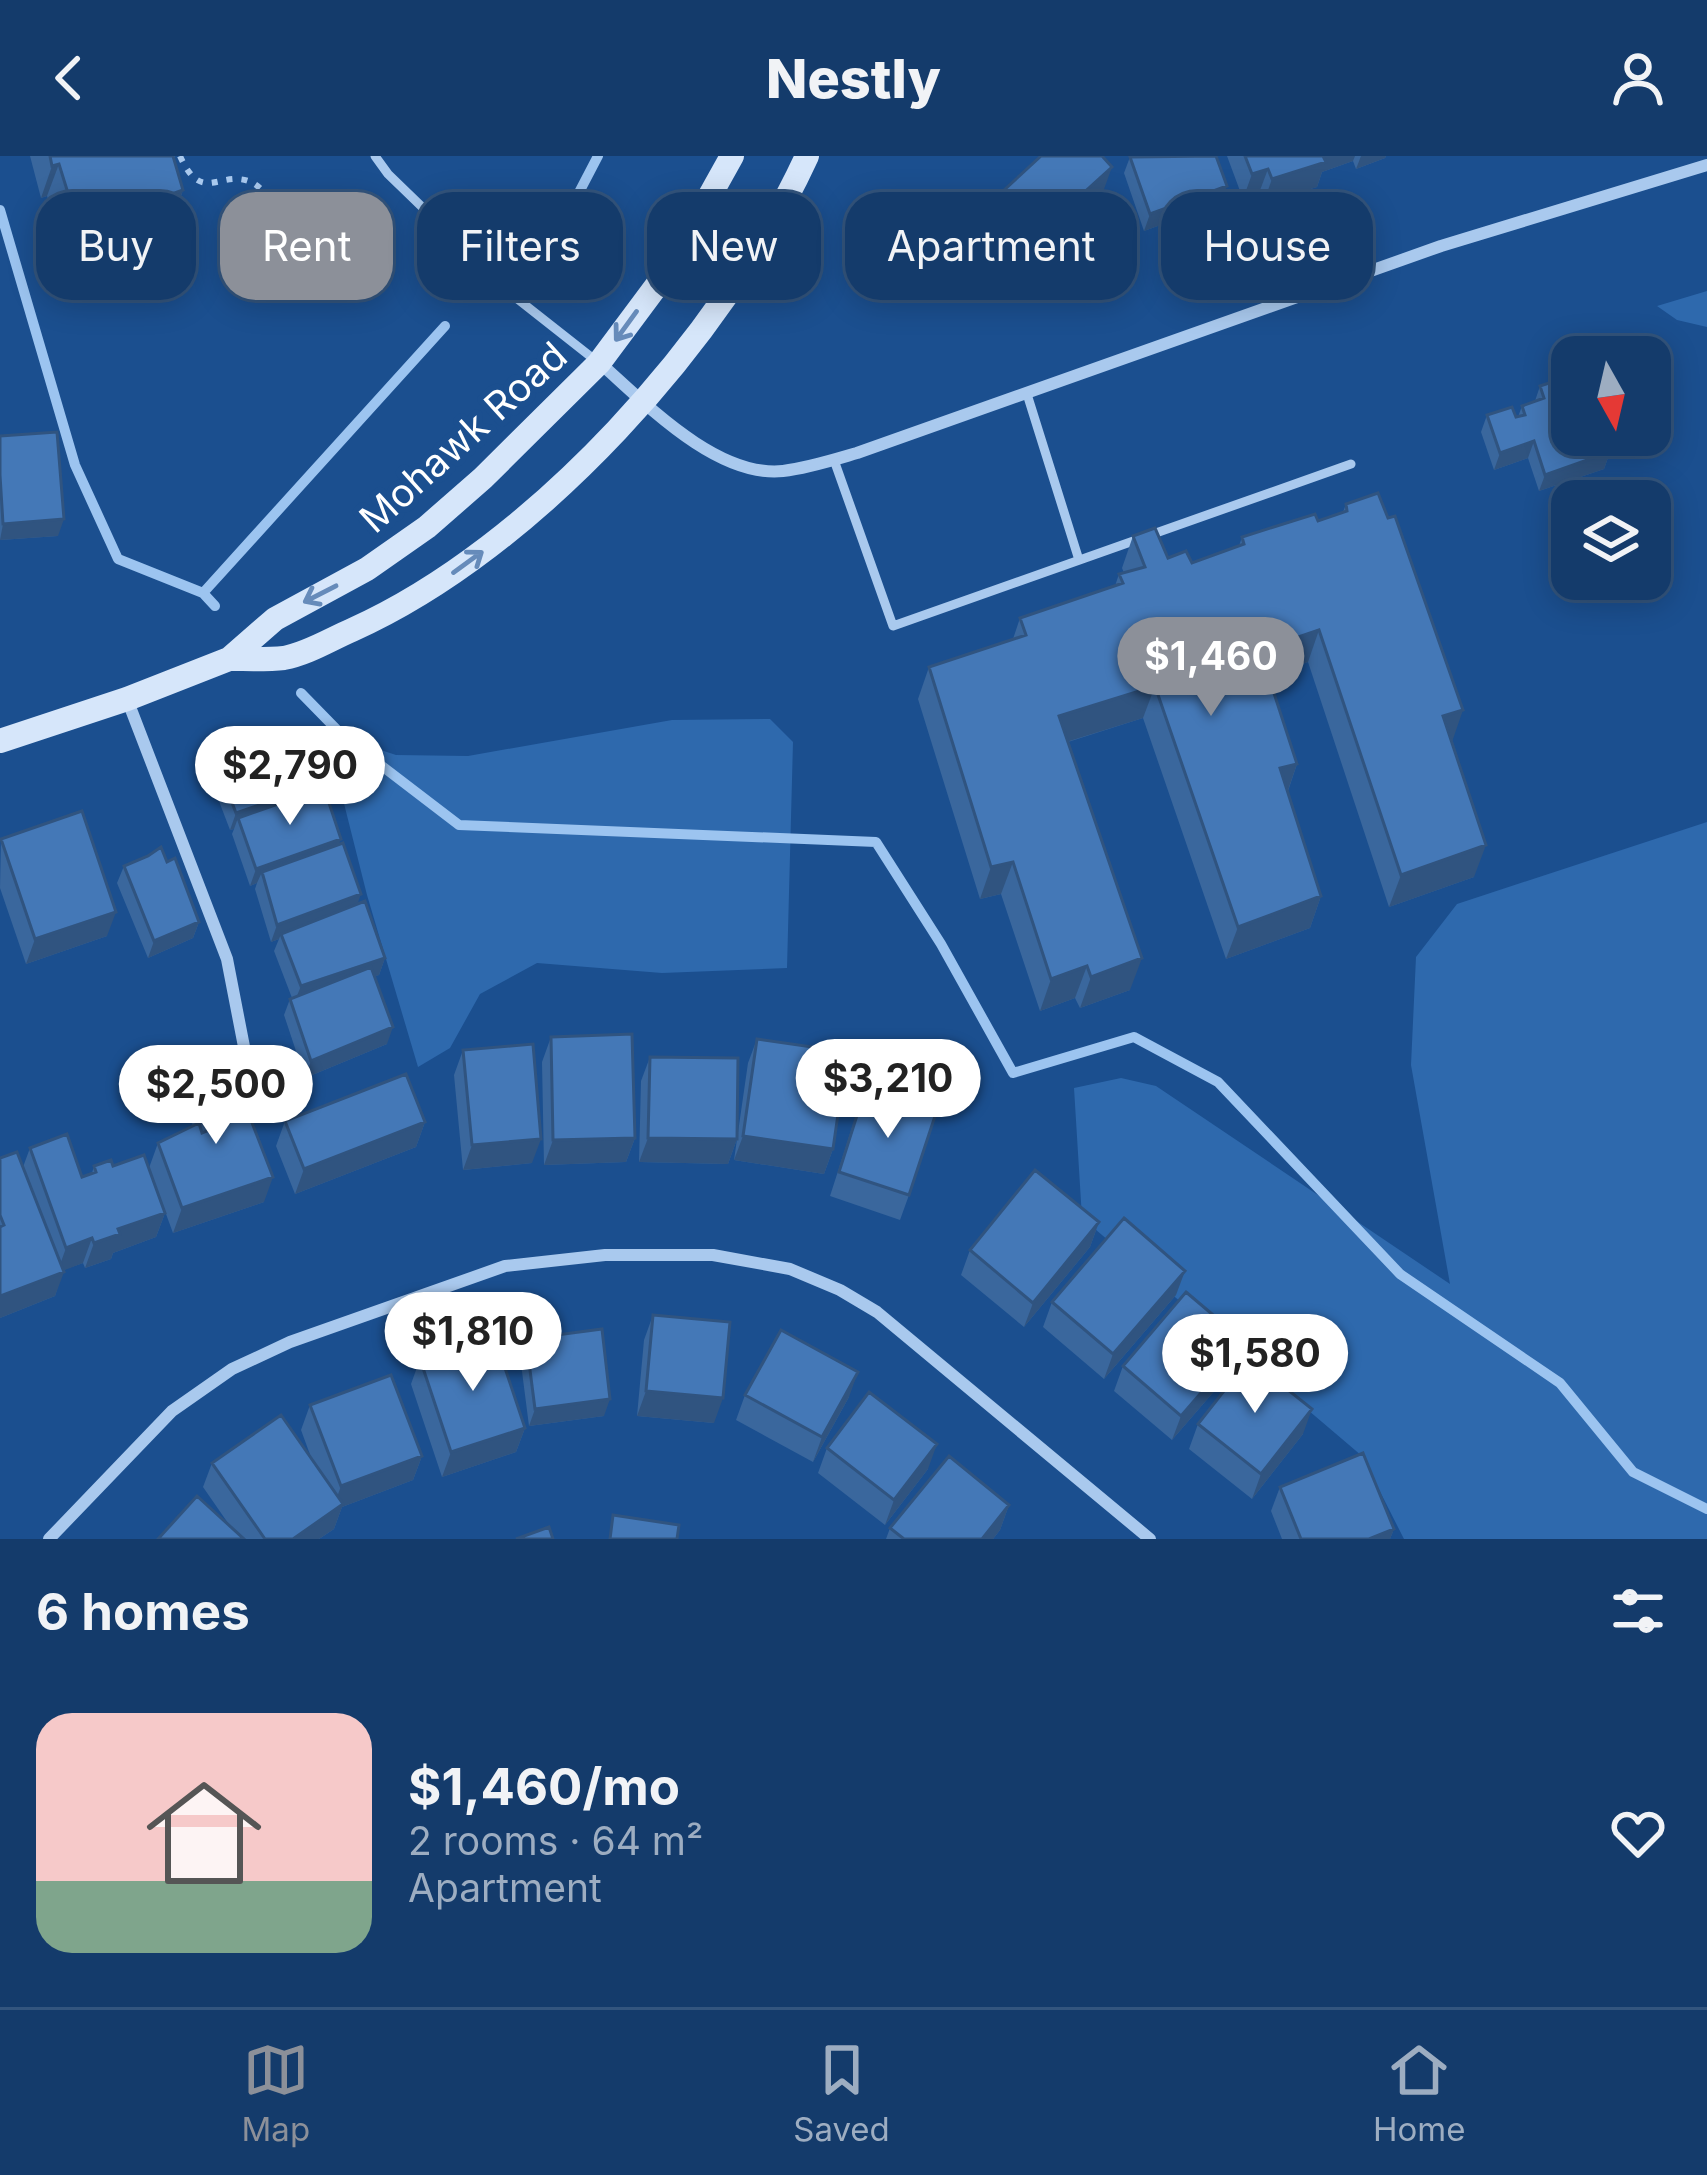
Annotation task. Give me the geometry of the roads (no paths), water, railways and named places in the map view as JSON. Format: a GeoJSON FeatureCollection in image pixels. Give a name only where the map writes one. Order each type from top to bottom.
{"type":"FeatureCollection","features":[{"type":"Feature","properties":{"kind":"main road","name":"Mohawk Road"},"geometry":{"type":"LineString","coordinates":[[0,741],[128,699],[229,659],[275,619],[368,569],[427,527],[599,363],[669,269],[733,156]]}},
{"type":"Feature","properties":{"kind":"main road","name":"Mohawk Road"},"geometry":{"type":"LineString","coordinates":[[229,659],[287,657],[368,622],[430,590],[513,530],[643,401],[713,317],[782,210],[807,156]]}},
{"type":"Feature","properties":{"kind":"street"},"geometry":{"type":"LineString","coordinates":[[599,363],[694,443],[729,463],[779,472],[833,460],[1441,246],[1705,162]]}},
{"type":"Feature","properties":{"kind":"street"},"geometry":{"type":"LineString","coordinates":[[128,699],[227,959],[253,1093]]}},
{"type":"Feature","properties":{"kind":"street"},"geometry":{"type":"LineString","coordinates":[[49,1539],[195,1392],[290,1342],[505,1266],[588,1256],[713,1255],[790,1269],[878,1312],[1150,1539]]}},
{"type":"Feature","properties":{"kind":"lane"},"geometry":{"type":"LineString","coordinates":[[375,156],[515,297],[599,363]]}},
{"type":"Feature","properties":{"kind":"lane"},"geometry":{"type":"LineString","coordinates":[[1028,394],[1079,560]]}},
{"type":"Feature","properties":{"kind":"lane"},"geometry":{"type":"LineString","coordinates":[[833,460],[893,626],[1351,464]]}},
{"type":"Feature","properties":{"kind":"waterway"},"geometry":{"type":"LineString","coordinates":[[579,192],[598,156]]}},
{"type":"Feature","properties":{"kind":"waterway"},"geometry":{"type":"LineString","coordinates":[[0,210],[75,465],[118,559],[203,593],[215,606]]}},
{"type":"Feature","properties":{"kind":"waterway"},"geometry":{"type":"LineString","coordinates":[[203,593],[445,326]]}},
{"type":"Feature","properties":{"kind":"waterway"},"geometry":{"type":"LineString","coordinates":[[301,693],[344,737],[459,825],[876,842],[941,944],[1013,1073],[1134,1037],[1218,1082],[1400,1274],[1560,1383],[1633,1472],[1707,1509]]}}]}
